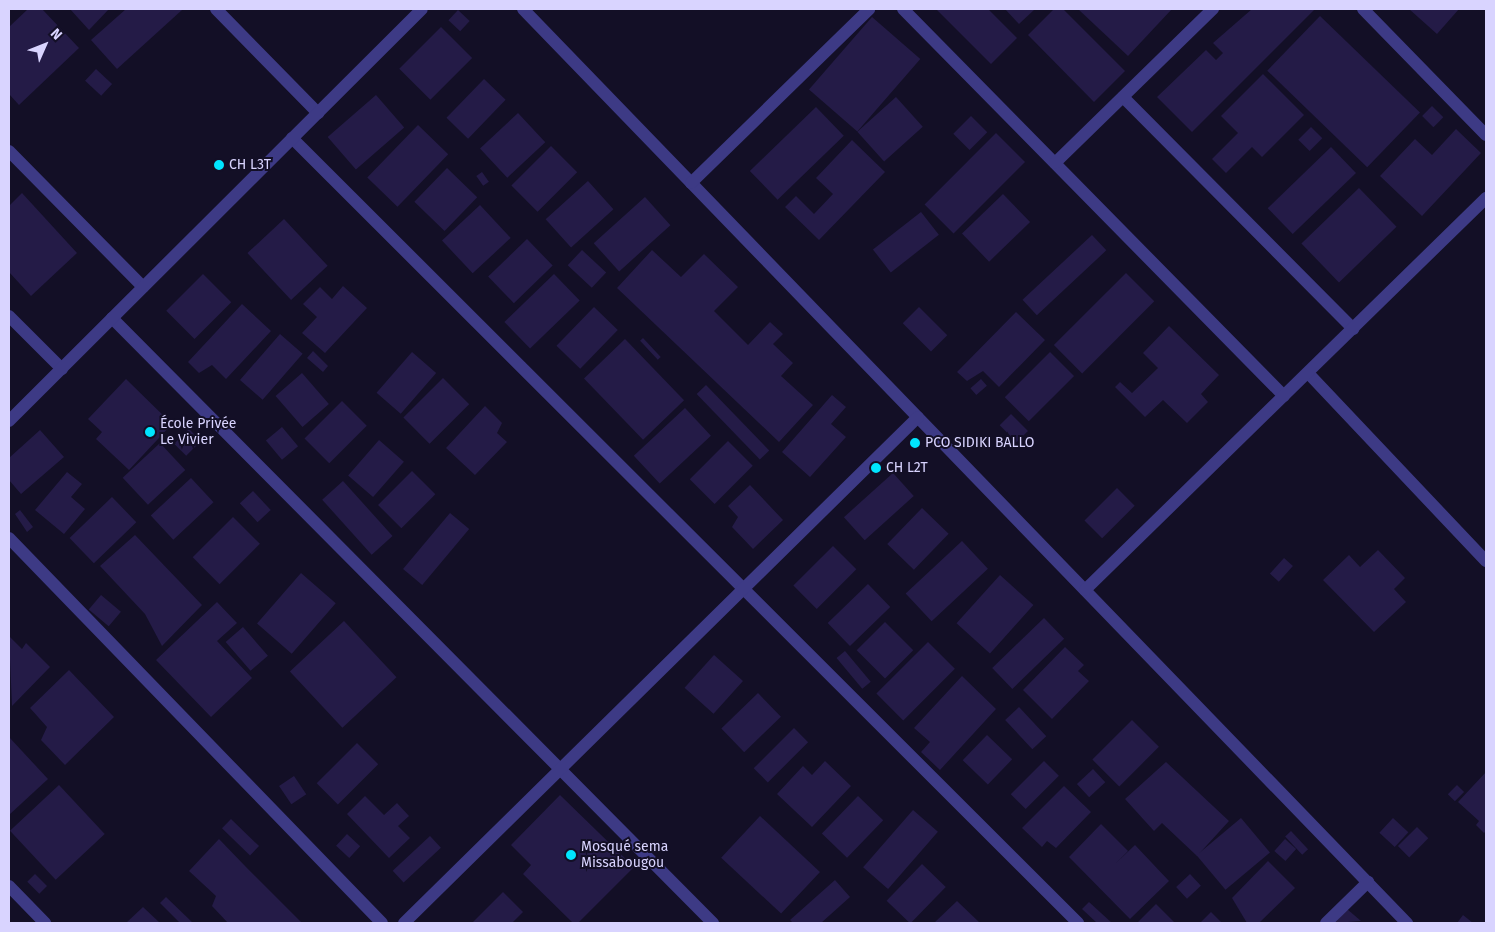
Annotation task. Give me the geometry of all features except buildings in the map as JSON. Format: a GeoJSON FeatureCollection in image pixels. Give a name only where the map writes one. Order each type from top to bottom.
{"type":"FeatureCollection","features":[{"type":"Feature","properties":{"kind":"street"},"geometry":{"type":"LineString","coordinates":[[216,9],[318,113]]}},
{"type":"Feature","properties":{"kind":"street"},"geometry":{"type":"LineString","coordinates":[[9,421],[422,9]]}},
{"type":"Feature","properties":{"kind":"street"},"geometry":{"type":"LineString","coordinates":[[525,9],[691,183],[1408,923]]}},
{"type":"Feature","properties":{"kind":"street"},"geometry":{"type":"LineString","coordinates":[[691,183],[869,9]]}},
{"type":"Feature","properties":{"kind":"street"},"geometry":{"type":"LineString","coordinates":[[903,9],[1284,396]]}},
{"type":"Feature","properties":{"kind":"street"},"geometry":{"type":"LineString","coordinates":[[1055,163],[1213,9]]}},
{"type":"Feature","properties":{"kind":"street"},"geometry":{"type":"LineString","coordinates":[[1363,9],[1486,135]]}},
{"type":"Feature","properties":{"kind":"street"},"geometry":{"type":"LineString","coordinates":[[1123,97],[1353,329]]}},
{"type":"Feature","properties":{"kind":"street"},"geometry":{"type":"LineString","coordinates":[[292,138],[1078,923]]}},
{"type":"Feature","properties":{"kind":"street"},"geometry":{"type":"LineString","coordinates":[[9,152],[143,287]]}},
{"type":"Feature","properties":{"kind":"street"},"geometry":{"type":"LineString","coordinates":[[1085,590],[1486,198]]}},
{"type":"Feature","properties":{"kind":"street"},"geometry":{"type":"LineString","coordinates":[[9,316],[62,369]]}},
{"type":"Feature","properties":{"kind":"street"},"geometry":{"type":"LineString","coordinates":[[112,318],[713,923]]}},
{"type":"Feature","properties":{"kind":"street"},"geometry":{"type":"LineString","coordinates":[[1308,373],[1486,561]]}},
{"type":"Feature","properties":{"kind":"street"},"geometry":{"type":"LineString","coordinates":[[404,923],[918,417]]}},
{"type":"Feature","properties":{"kind":"street"},"geometry":{"type":"LineString","coordinates":[[9,538],[382,923]]}},
{"type":"Feature","properties":{"kind":"street"},"geometry":{"type":"LineString","coordinates":[[1326,923],[1368,882]]}},
{"type":"Feature","properties":{"kind":"street"},"geometry":{"type":"LineString","coordinates":[[9,886],[45,923]]}},
{"type":"Feature","properties":{"kind":"place","name":"CH L3T"},"geometry":{"type":"Point","coordinates":[219,165]}},
{"type":"Feature","properties":{"kind":"place","name":"École Privée Le Vivier"},"geometry":{"type":"Point","coordinates":[150,432]}},
{"type":"Feature","properties":{"kind":"place","name":"PCO SIDIKI BALLO"},"geometry":{"type":"Point","coordinates":[915,443]}},
{"type":"Feature","properties":{"kind":"place","name":"CH L2T"},"geometry":{"type":"Point","coordinates":[876,468]}},
{"type":"Feature","properties":{"kind":"place","name":"Mosqué sema Missabougou"},"geometry":{"type":"Point","coordinates":[571,855]}}]}
